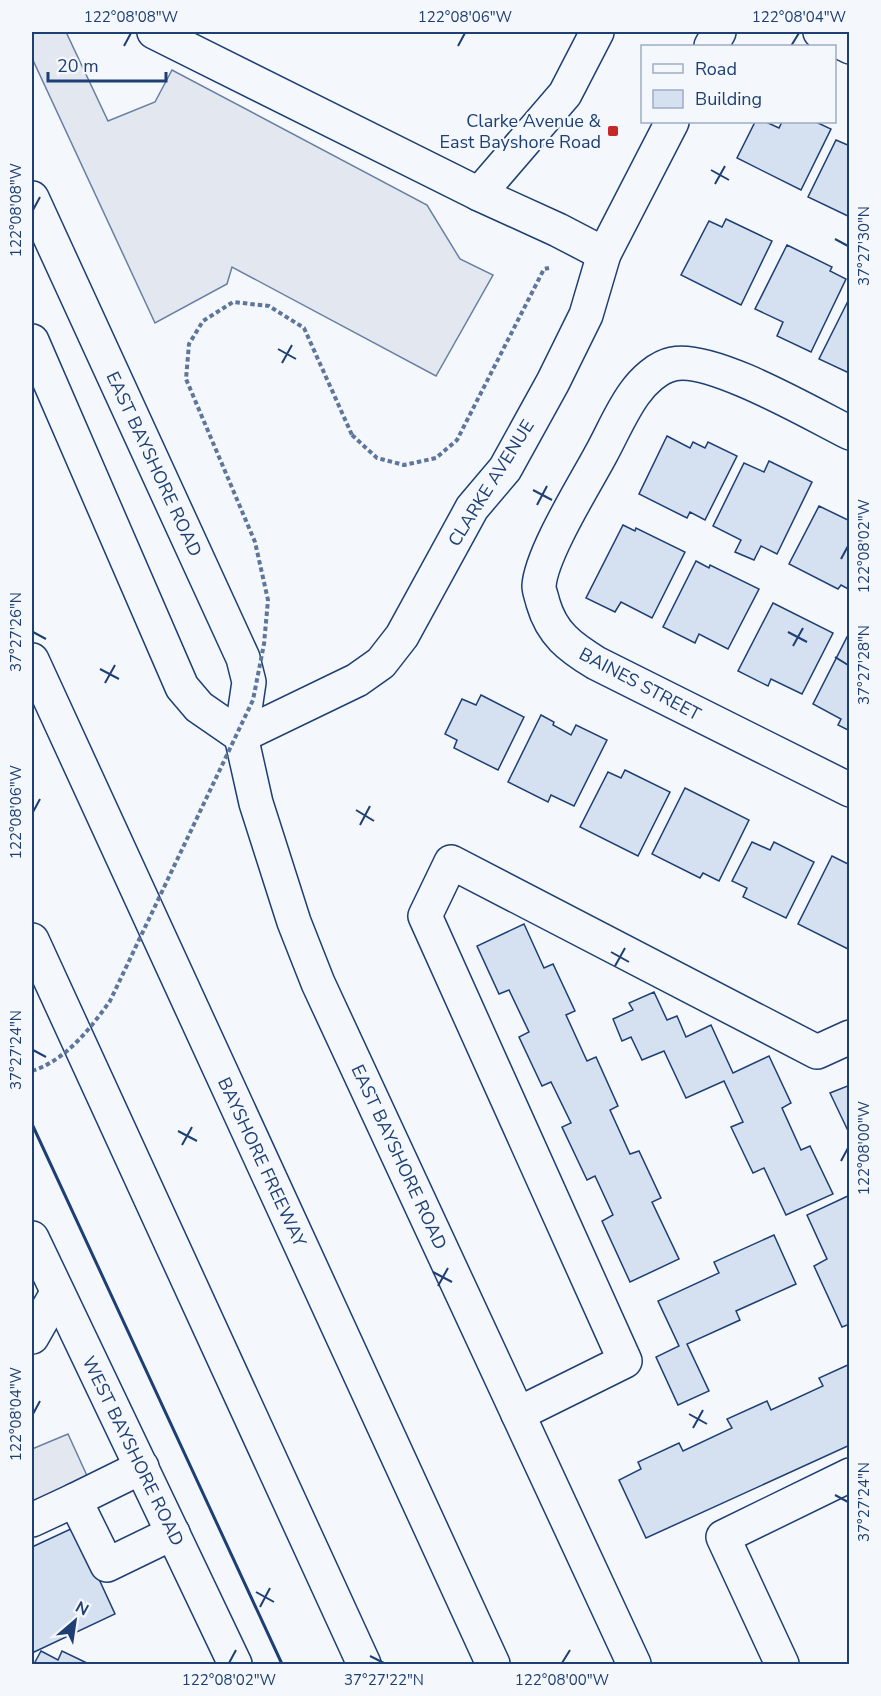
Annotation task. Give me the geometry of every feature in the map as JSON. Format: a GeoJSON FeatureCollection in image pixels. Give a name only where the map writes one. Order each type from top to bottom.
{"type":"FeatureCollection","features":[{"type":"Feature","properties":{"kind":"main road"},"geometry":{"type":"LineString","coordinates":[[154,32],[604,254]]}},
{"type":"Feature","properties":{"kind":"main road"},"geometry":{"type":"LineString","coordinates":[[479,194],[565,94],[597,32]]}},
{"type":"Feature","properties":{"kind":"main road"},"geometry":{"type":"LineString","coordinates":[[819,32],[849,47]]}},
{"type":"Feature","properties":{"kind":"main road","name":"CLARKE AVENUE"},"geometry":{"type":"LineString","coordinates":[[241,736],[357,680],[381,663],[402,636],[472,508],[505,469],[553,382],[586,315],[604,254],[671,123]]}},
{"type":"Feature","properties":{"kind":"main road","name":"EAST BAYSHORE ROAD"},"geometry":{"type":"LineString","coordinates":[[32,198],[243,658],[249,682],[241,736],[256,803],[274,865],[318,983],[634,1665]]}},
{"type":"Feature","properties":{"kind":"main road"},"geometry":{"type":"LineString","coordinates":[[32,342],[182,687],[199,706],[241,736]]}},
{"type":"Feature","properties":{"kind":"main road","name":"BAINES STREET"},"geometry":{"type":"LineString","coordinates":[[849,433],[735,376],[699,364],[673,364],[652,374],[634,393],[560,531],[545,561],[539,587],[545,610],[556,632],[569,646],[596,663],[849,790]]}},
{"type":"Feature","properties":{"kind":"main road","name":"BAYSHORE FREEWAY"},"geometry":{"type":"LineString","coordinates":[[32,660],[493,1665]]}},
{"type":"Feature","properties":{"kind":"main road"},"geometry":{"type":"LineString","coordinates":[[518,1413],[625,1360],[425,916],[451,862],[817,1052],[849,1037]]}},
{"type":"Feature","properties":{"kind":"main road"},"geometry":{"type":"LineString","coordinates":[[32,939],[364,1665]]}},
{"type":"Feature","properties":{"kind":"main road","name":"WEST BAYSHORE ROAD"},"geometry":{"type":"LineString","coordinates":[[32,1238],[235,1665]]}},
{"type":"Feature","properties":{"kind":"main road"},"geometry":{"type":"LineString","coordinates":[[32,1337],[57,1293]]}},
{"type":"Feature","properties":{"kind":"main road"},"geometry":{"type":"LineString","coordinates":[[32,1521],[142,1467]]}},
{"type":"Feature","properties":{"kind":"main road"},"geometry":{"type":"LineString","coordinates":[[782,1665],[723,1537],[849,1474]]}},
{"type":"Feature","properties":{"kind":"main road"},"geometry":{"type":"LineString","coordinates":[[75,1500],[107,1565],[173,1533]]}},
{"type":"Feature","properties":{"kind":"path"},"geometry":{"type":"LineString","coordinates":[[32,1071],[65,1053],[91,1028],[110,1001],[253,700],[264,644],[268,600],[255,542],[186,379],[189,344],[203,321],[233,302],[270,306],[304,328],[352,435],[377,458],[404,465],[436,458],[457,440],[544,269],[604,254]]}},
{"type":"Feature","properties":{"kind":"shaded area"},"geometry":{"type":"Polygon","coordinates":[[[32,32],[66,32],[108,121],[155,102],[172,70],[427,205],[460,259],[493,275],[436,376],[232,267],[227,284],[155,323],[32,58],[32,32]]]}},
{"type":"Feature","properties":{"kind":"shaded area"},"geometry":{"type":"Polygon","coordinates":[[[68,1434],[94,1491],[32,1513],[32,1449],[68,1434]]]}},
{"type":"Feature","properties":{"kind":"building"},"geometry":{"type":"Polygon","coordinates":[[[754,123],[768,123],[779,128],[782,123],[818,123],[831,129],[801,190],[737,158],[754,123]]]}},
{"type":"Feature","properties":{"kind":"building"},"geometry":{"type":"Polygon","coordinates":[[[836,140],[850,146],[850,217],[808,197],[836,140]]]}},
{"type":"Feature","properties":{"kind":"building"},"geometry":{"type":"Polygon","coordinates":[[[726,219],[772,241],[741,305],[681,275],[709,221],[722,227],[726,219]]]}},
{"type":"Feature","properties":{"kind":"building"},"geometry":{"type":"Polygon","coordinates":[[[787,245],[832,267],[830,271],[846,279],[811,352],[777,336],[783,322],[755,309],[787,245]]]}},
{"type":"Feature","properties":{"kind":"building"},"geometry":{"type":"Polygon","coordinates":[[[850,297],[850,371],[849,373],[819,359],[850,297]]]}},
{"type":"Feature","properties":{"kind":"building"},"geometry":{"type":"Polygon","coordinates":[[[667,436],[690,448],[693,442],[705,448],[708,442],[737,456],[705,520],[690,512],[687,518],[639,494],[667,436]]]}},
{"type":"Feature","properties":{"kind":"building"},"geometry":{"type":"Polygon","coordinates":[[[769,461],[812,482],[777,554],[761,546],[754,560],[735,552],[741,540],[713,526],[744,463],[764,472],[769,461]]]}},
{"type":"Feature","properties":{"kind":"building"},"geometry":{"type":"Polygon","coordinates":[[[819,506],[850,521],[850,590],[841,585],[838,589],[789,564],[819,506]]]}},
{"type":"Feature","properties":{"kind":"building"},"geometry":{"type":"Polygon","coordinates":[[[623,525],[635,531],[636,528],[685,552],[652,618],[621,602],[615,612],[586,598],[623,525]]]}},
{"type":"Feature","properties":{"kind":"building"},"geometry":{"type":"Polygon","coordinates":[[[696,561],[709,568],[710,565],[759,589],[728,649],[699,634],[695,643],[663,627],[696,561]]]}},
{"type":"Feature","properties":{"kind":"building"},"geometry":{"type":"Polygon","coordinates":[[[773,603],[833,633],[802,694],[771,679],[768,686],[738,671],[773,603]]]}},
{"type":"Feature","properties":{"kind":"building"},"geometry":{"type":"Polygon","coordinates":[[[847,637],[850,638],[850,731],[838,725],[841,719],[813,704],[847,637]]]}},
{"type":"Feature","properties":{"kind":"building"},"geometry":{"type":"Polygon","coordinates":[[[481,695],[524,717],[498,770],[454,748],[457,740],[445,734],[462,699],[476,705],[481,695]]]}},
{"type":"Feature","properties":{"kind":"building"},"geometry":{"type":"Polygon","coordinates":[[[541,715],[571,735],[576,725],[607,740],[574,806],[551,795],[548,802],[508,782],[541,715]]]}},
{"type":"Feature","properties":{"kind":"building"},"geometry":{"type":"Polygon","coordinates":[[[625,770],[670,792],[638,856],[580,827],[608,772],[621,778],[625,770]]]}},
{"type":"Feature","properties":{"kind":"building"},"geometry":{"type":"Polygon","coordinates":[[[685,788],[749,820],[719,881],[703,873],[700,878],[652,854],[685,788]]]}},
{"type":"Feature","properties":{"kind":"building"},"geometry":{"type":"Polygon","coordinates":[[[752,842],[770,850],[774,842],[814,862],[786,918],[743,897],[747,888],[732,881],[752,842]]]}},
{"type":"Feature","properties":{"kind":"building"},"geometry":{"type":"Polygon","coordinates":[[[832,856],[850,865],[850,950],[798,924],[832,856]]]}},
{"type":"Feature","properties":{"kind":"building"},"geometry":{"type":"Polygon","coordinates":[[[524,924],[544,968],[553,964],[575,1011],[566,1015],[587,1061],[596,1057],[618,1106],[610,1110],[630,1154],[639,1151],[661,1198],[652,1202],[679,1259],[630,1282],[602,1221],[613,1215],[595,1176],[587,1180],[562,1127],[571,1123],[551,1082],[542,1086],[519,1037],[529,1032],[509,990],[499,994],[477,946],[524,924]]]}},
{"type":"Feature","properties":{"kind":"building"},"geometry":{"type":"Polygon","coordinates":[[[654,992],[667,1020],[677,1016],[686,1037],[711,1025],[733,1073],[769,1056],[791,1103],[782,1108],[801,1150],[810,1146],[833,1194],[786,1215],[764,1168],[753,1173],[731,1127],[743,1122],[724,1081],[686,1098],[664,1051],[642,1060],[631,1037],[622,1041],[613,1019],[633,1010],[629,1003],[654,992]]]}},
{"type":"Feature","properties":{"kind":"building"},"geometry":{"type":"Polygon","coordinates":[[[850,1085],[850,1135],[830,1093],[850,1085]]]}},
{"type":"Feature","properties":{"kind":"building"},"geometry":{"type":"Polygon","coordinates":[[[850,1195],[850,1324],[842,1327],[814,1266],[827,1259],[807,1215],[850,1195]]]}},
{"type":"Feature","properties":{"kind":"building"},"geometry":{"type":"Polygon","coordinates":[[[774,1235],[796,1284],[736,1311],[740,1320],[687,1344],[709,1391],[678,1405],[656,1357],[679,1346],[658,1301],[719,1273],[714,1262],[774,1235]]]}},
{"type":"Feature","properties":{"kind":"building"},"geometry":{"type":"Polygon","coordinates":[[[850,1364],[850,1445],[646,1538],[619,1480],[641,1469],[638,1462],[679,1443],[683,1451],[732,1428],[727,1419],[767,1401],[771,1410],[823,1386],[819,1378],[850,1364]]]}},
{"type":"Feature","properties":{"kind":"building"},"geometry":{"type":"Polygon","coordinates":[[[75,1527],[115,1614],[32,1653],[32,1547],[75,1527]]]}},
{"type":"Feature","properties":{"kind":"building"},"geometry":{"type":"Polygon","coordinates":[[[41,1651],[58,1660],[62,1651],[89,1664],[34,1664],[41,1651]]]}},
{"type":"Feature","properties":{"kind":"wall"},"geometry":{"type":"LineString","coordinates":[[32,1124],[282,1664]]}},
{"type":"Feature","properties":{"kind":"place","name":"Clarke Avenue & East Bayshore Road"},"geometry":{"type":"Point","coordinates":[613,131]}}]}
